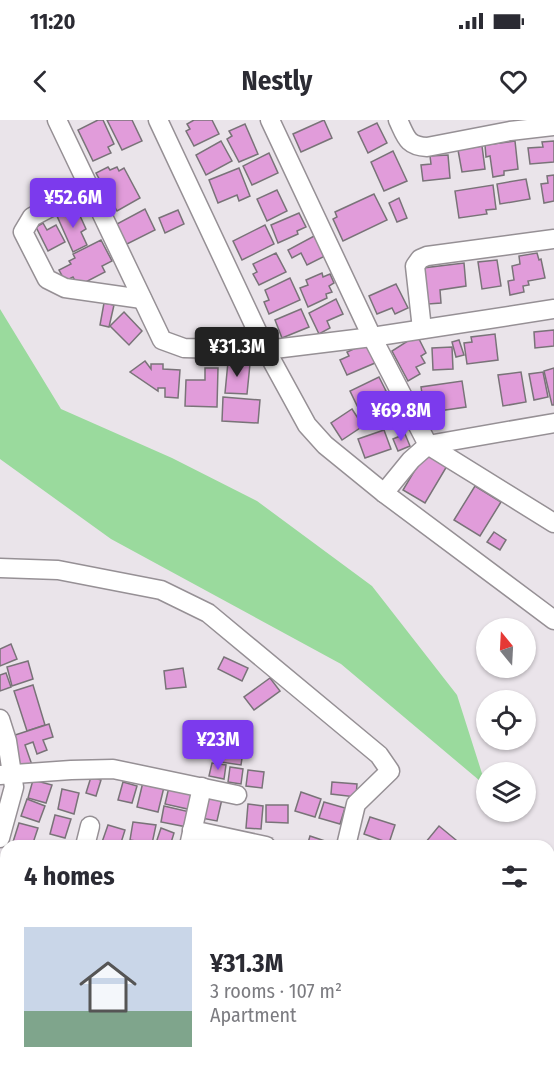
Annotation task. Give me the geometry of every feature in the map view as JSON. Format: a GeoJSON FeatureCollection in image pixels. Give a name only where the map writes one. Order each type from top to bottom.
{"type":"FeatureCollection","features":[{"type":"Feature","properties":{"kind":"street"},"geometry":{"type":"LineString","coordinates":[[57,120],[162,340],[183,348],[266,350],[372,337],[554,309]]}},
{"type":"Feature","properties":{"kind":"street"},"geometry":{"type":"LineString","coordinates":[[158,120],[266,350],[307,424],[325,446],[384,493],[554,620]]}},
{"type":"Feature","properties":{"kind":"street"},"geometry":{"type":"LineString","coordinates":[[270,120],[372,337],[428,445],[554,523]]}},
{"type":"Feature","properties":{"kind":"street"},"geometry":{"type":"LineString","coordinates":[[398,120],[408,140],[416,147],[428,147],[507,126],[554,126]]}},
{"type":"Feature","properties":{"kind":"street"},"geometry":{"type":"LineString","coordinates":[[89,187],[32,218],[23,232],[47,279],[64,288],[142,299]]}},
{"type":"Feature","properties":{"kind":"street"},"geometry":{"type":"LineString","coordinates":[[422,329],[415,266],[420,259],[427,256],[554,239]]}},
{"type":"Feature","properties":{"kind":"street"},"geometry":{"type":"LineString","coordinates":[[384,493],[411,460],[428,445],[554,423]]}},
{"type":"Feature","properties":{"kind":"street"},"geometry":{"type":"LineString","coordinates":[[0,568],[58,570],[161,590],[208,613],[379,755],[390,771],[356,804],[347,840]]}},
{"type":"Feature","properties":{"kind":"street"},"geometry":{"type":"LineString","coordinates":[[0,719],[7,741],[6,775],[14,787],[0,838]]}},
{"type":"Feature","properties":{"kind":"street"},"geometry":{"type":"LineString","coordinates":[[6,775],[113,769],[237,795]]}},
{"type":"Feature","properties":{"kind":"street"},"geometry":{"type":"LineString","coordinates":[[202,787],[191,838],[210,840]]}},
{"type":"Feature","properties":{"kind":"street"},"geometry":{"type":"LineString","coordinates":[[86,840],[90,826]]}},
{"type":"Feature","properties":{"kind":"green space"},"geometry":{"type":"Polygon","coordinates":[[[0,309],[61,409],[172,458],[257,501],[372,586],[457,695],[478,762],[476,762],[476,778],[341,664],[111,539],[0,459],[0,309]]]}},
{"type":"Feature","properties":{"kind":"building"},"geometry":{"type":"Polygon","coordinates":[[[98,120],[103,120],[114,144],[108,147],[111,153],[93,161],[78,130],[98,120]]]}},
{"type":"Feature","properties":{"kind":"building"},"geometry":{"type":"Polygon","coordinates":[[[107,120],[132,120],[142,141],[122,150],[107,120]]]}},
{"type":"Feature","properties":{"kind":"building"},"geometry":{"type":"Polygon","coordinates":[[[194,120],[212,120],[219,134],[194,146],[186,131],[190,129],[187,124],[194,120]]]}},
{"type":"Feature","properties":{"kind":"building"},"geometry":{"type":"Polygon","coordinates":[[[324,120],[332,138],[301,152],[293,134],[324,120]]]}},
{"type":"Feature","properties":{"kind":"building"},"geometry":{"type":"Polygon","coordinates":[[[377,123],[387,143],[368,153],[358,132],[377,123]]]}},
{"type":"Feature","properties":{"kind":"building"},"geometry":{"type":"Polygon","coordinates":[[[245,124],[258,154],[239,162],[227,139],[232,136],[229,131],[245,124]]]}},
{"type":"Feature","properties":{"kind":"building"},"geometry":{"type":"Polygon","coordinates":[[[221,141],[232,161],[206,175],[196,155],[221,141]]]}},
{"type":"Feature","properties":{"kind":"building"},"geometry":{"type":"Polygon","coordinates":[[[515,141],[518,169],[504,171],[504,175],[493,177],[490,156],[486,157],[485,145],[515,141]]]}},
{"type":"Feature","properties":{"kind":"building"},"geometry":{"type":"Polygon","coordinates":[[[554,141],[554,162],[530,164],[528,148],[543,147],[542,142],[554,141]]]}},
{"type":"Feature","properties":{"kind":"building"},"geometry":{"type":"Polygon","coordinates":[[[482,146],[485,169],[462,172],[458,150],[482,146]]]}},
{"type":"Feature","properties":{"kind":"building"},"geometry":{"type":"Polygon","coordinates":[[[393,151],[407,181],[384,191],[371,162],[393,151]]]}},
{"type":"Feature","properties":{"kind":"building"},"geometry":{"type":"Polygon","coordinates":[[[269,153],[278,173],[252,185],[243,166],[269,153]]]}},
{"type":"Feature","properties":{"kind":"building"},"geometry":{"type":"Polygon","coordinates":[[[448,155],[450,178],[423,181],[421,165],[431,164],[430,156],[448,155]]]}},
{"type":"Feature","properties":{"kind":"building"},"geometry":{"type":"Polygon","coordinates":[[[108,167],[110,170],[117,167],[119,171],[124,168],[140,198],[117,211],[96,173],[108,167]]]}},
{"type":"Feature","properties":{"kind":"building"},"geometry":{"type":"Polygon","coordinates":[[[239,168],[250,196],[239,201],[237,195],[218,203],[209,180],[239,168]]]}},
{"type":"Feature","properties":{"kind":"building"},"geometry":{"type":"Polygon","coordinates":[[[554,175],[554,201],[544,203],[541,184],[548,183],[547,176],[554,175]]]}},
{"type":"Feature","properties":{"kind":"building"},"geometry":{"type":"Polygon","coordinates":[[[526,179],[530,199],[500,204],[497,184],[526,179]]]}},
{"type":"Feature","properties":{"kind":"building"},"geometry":{"type":"Polygon","coordinates":[[[493,185],[496,209],[486,210],[487,214],[459,218],[455,191],[493,185]]]}},
{"type":"Feature","properties":{"kind":"building"},"geometry":{"type":"Polygon","coordinates":[[[277,190],[287,211],[267,221],[257,199],[277,190]]]}},
{"type":"Feature","properties":{"kind":"building"},"geometry":{"type":"Polygon","coordinates":[[[374,194],[387,220],[343,241],[333,219],[337,217],[335,212],[374,194]]]}},
{"type":"Feature","properties":{"kind":"building"},"geometry":{"type":"Polygon","coordinates":[[[399,198],[407,218],[397,222],[389,203],[399,198]]]}},
{"type":"Feature","properties":{"kind":"building"},"geometry":{"type":"Polygon","coordinates":[[[76,207],[86,229],[81,232],[87,245],[73,252],[57,216],[76,207]]]}},
{"type":"Feature","properties":{"kind":"building"},"geometry":{"type":"Polygon","coordinates":[[[145,209],[155,230],[125,245],[115,225],[145,209]]]}},
{"type":"Feature","properties":{"kind":"building"},"geometry":{"type":"Polygon","coordinates":[[[178,210],[184,224],[165,233],[159,218],[178,210]]]}},
{"type":"Feature","properties":{"kind":"building"},"geometry":{"type":"Polygon","coordinates":[[[299,213],[306,227],[297,231],[298,234],[278,243],[271,225],[299,213]]]}},
{"type":"Feature","properties":{"kind":"building"},"geometry":{"type":"Polygon","coordinates":[[[43,223],[47,230],[56,225],[65,242],[48,251],[36,227],[43,223]]]}},
{"type":"Feature","properties":{"kind":"building"},"geometry":{"type":"Polygon","coordinates":[[[265,225],[274,244],[242,260],[233,241],[265,225]]]}},
{"type":"Feature","properties":{"kind":"building"},"geometry":{"type":"Polygon","coordinates":[[[316,235],[327,255],[307,265],[301,253],[292,258],[288,250],[316,235]]]}},
{"type":"Feature","properties":{"kind":"building"},"geometry":{"type":"Polygon","coordinates":[[[101,240],[112,261],[102,266],[105,272],[78,286],[73,277],[65,281],[59,270],[71,264],[69,261],[75,258],[73,254],[101,240]]]}},
{"type":"Feature","properties":{"kind":"building"},"geometry":{"type":"Polygon","coordinates":[[[276,253],[286,272],[259,285],[253,274],[257,272],[253,264],[276,253]]]}},
{"type":"Feature","properties":{"kind":"building"},"geometry":{"type":"Polygon","coordinates":[[[537,253],[539,260],[541,259],[545,278],[528,281],[529,285],[523,286],[524,292],[510,295],[508,281],[514,280],[512,266],[520,264],[519,256],[537,253]]]}},
{"type":"Feature","properties":{"kind":"building"},"geometry":{"type":"Polygon","coordinates":[[[497,260],[501,286],[482,289],[478,262],[497,260]]]}},
{"type":"Feature","properties":{"kind":"building"},"geometry":{"type":"Polygon","coordinates":[[[464,263],[466,286],[440,290],[441,303],[428,304],[423,268],[464,263]]]}},
{"type":"Feature","properties":{"kind":"building"},"geometry":{"type":"Polygon","coordinates":[[[322,273],[323,277],[330,274],[334,283],[329,286],[332,292],[326,294],[327,298],[308,307],[300,288],[308,285],[306,280],[322,273]]]}},
{"type":"Feature","properties":{"kind":"building"},"geometry":{"type":"Polygon","coordinates":[[[290,278],[300,300],[269,314],[264,302],[269,300],[265,290],[290,278]]]}},
{"type":"Feature","properties":{"kind":"building"},"geometry":{"type":"Polygon","coordinates":[[[396,284],[408,308],[395,314],[392,308],[377,314],[369,296],[396,284]]]}},
{"type":"Feature","properties":{"kind":"building"},"geometry":{"type":"Polygon","coordinates":[[[336,299],[343,314],[327,321],[330,328],[319,334],[309,313],[336,299]]]}},
{"type":"Feature","properties":{"kind":"building"},"geometry":{"type":"Polygon","coordinates":[[[104,303],[114,305],[109,327],[100,325],[104,303]]]}},
{"type":"Feature","properties":{"kind":"building"},"geometry":{"type":"Polygon","coordinates":[[[301,309],[309,327],[282,338],[275,320],[301,309]]]}},
{"type":"Feature","properties":{"kind":"building"},"geometry":{"type":"Polygon","coordinates":[[[124,312],[142,331],[129,345],[110,326],[124,312]]]}},
{"type":"Feature","properties":{"kind":"building"},"geometry":{"type":"Polygon","coordinates":[[[554,330],[554,346],[535,348],[534,332],[554,330]]]}},
{"type":"Feature","properties":{"kind":"building"},"geometry":{"type":"Polygon","coordinates":[[[495,334],[498,360],[467,364],[464,343],[472,342],[471,337],[495,334]]]}},
{"type":"Feature","properties":{"kind":"building"},"geometry":{"type":"Polygon","coordinates":[[[417,335],[426,353],[421,356],[425,363],[416,367],[420,374],[408,381],[392,351],[417,335]]]}},
{"type":"Feature","properties":{"kind":"building"},"geometry":{"type":"Polygon","coordinates":[[[459,340],[464,355],[456,357],[452,342],[459,340]]]}},
{"type":"Feature","properties":{"kind":"building"},"geometry":{"type":"Polygon","coordinates":[[[367,343],[375,363],[347,375],[340,360],[349,356],[347,352],[367,343]]]}},
{"type":"Feature","properties":{"kind":"building"},"geometry":{"type":"Polygon","coordinates":[[[452,347],[453,369],[433,370],[432,348],[452,347]]]}},
{"type":"Feature","properties":{"kind":"building"},"geometry":{"type":"Polygon","coordinates":[[[145,361],[151,369],[151,364],[163,364],[163,369],[180,370],[178,398],[165,397],[165,388],[158,388],[158,391],[130,372],[145,361]]]}},
{"type":"Feature","properties":{"kind":"building"},"geometry":{"type":"Polygon","coordinates":[[[228,362],[250,364],[247,394],[225,393],[228,362]]]}},
{"type":"Feature","properties":{"kind":"building"},"geometry":{"type":"Polygon","coordinates":[[[205,368],[218,368],[217,407],[185,406],[186,380],[205,380],[205,368]]]}},
{"type":"Feature","properties":{"kind":"building"},"geometry":{"type":"Polygon","coordinates":[[[554,368],[554,405],[552,405],[544,371],[554,368]]]}},
{"type":"Feature","properties":{"kind":"building"},"geometry":{"type":"Polygon","coordinates":[[[521,372],[526,402],[503,406],[498,375],[521,372]]]}},
{"type":"Feature","properties":{"kind":"building"},"geometry":{"type":"Polygon","coordinates":[[[543,372],[548,397],[534,400],[529,374],[543,372]]]}},
{"type":"Feature","properties":{"kind":"building"},"geometry":{"type":"Polygon","coordinates":[[[379,377],[386,391],[370,398],[377,414],[364,420],[350,391],[379,377]]]}},
{"type":"Feature","properties":{"kind":"building"},"geometry":{"type":"Polygon","coordinates":[[[462,381],[466,407],[425,413],[421,387],[462,381]]]}},
{"type":"Feature","properties":{"kind":"building"},"geometry":{"type":"Polygon","coordinates":[[[223,397],[260,400],[258,423],[222,421],[223,397]]]}},
{"type":"Feature","properties":{"kind":"building"},"geometry":{"type":"Polygon","coordinates":[[[352,409],[363,426],[342,440],[331,423],[352,409]]]}},
{"type":"Feature","properties":{"kind":"building"},"geometry":{"type":"Polygon","coordinates":[[[384,430],[391,449],[365,458],[358,439],[384,430]]]}},
{"type":"Feature","properties":{"kind":"building"},"geometry":{"type":"Polygon","coordinates":[[[405,434],[410,446],[398,451],[393,439],[405,434]]]}},
{"type":"Feature","properties":{"kind":"building"},"geometry":{"type":"Polygon","coordinates":[[[425,453],[447,466],[425,503],[403,490],[425,453]]]}},
{"type":"Feature","properties":{"kind":"building"},"geometry":{"type":"Polygon","coordinates":[[[475,486],[501,502],[480,536],[454,520],[475,486]]]}},
{"type":"Feature","properties":{"kind":"building"},"geometry":{"type":"Polygon","coordinates":[[[494,532],[506,540],[500,550],[487,542],[494,532]]]}},
{"type":"Feature","properties":{"kind":"building"},"geometry":{"type":"Polygon","coordinates":[[[11,644],[17,659],[0,666],[0,649],[11,644]]]}},
{"type":"Feature","properties":{"kind":"building"},"geometry":{"type":"Polygon","coordinates":[[[224,657],[248,668],[242,681],[218,669],[224,657]]]}},
{"type":"Feature","properties":{"kind":"building"},"geometry":{"type":"Polygon","coordinates":[[[28,661],[33,679],[12,686],[7,667],[28,661]]]}},
{"type":"Feature","properties":{"kind":"building"},"geometry":{"type":"Polygon","coordinates":[[[183,668],[186,687],[166,689],[164,671],[183,668]]]}},
{"type":"Feature","properties":{"kind":"building"},"geometry":{"type":"Polygon","coordinates":[[[6,673],[11,687],[0,691],[0,675],[6,673]]]}},
{"type":"Feature","properties":{"kind":"building"},"geometry":{"type":"Polygon","coordinates":[[[270,678],[280,691],[254,710],[244,697],[270,678]]]}},
{"type":"Feature","properties":{"kind":"building"},"geometry":{"type":"Polygon","coordinates":[[[33,685],[45,725],[27,731],[14,691],[33,685]]]}},
{"type":"Feature","properties":{"kind":"building"},"geometry":{"type":"Polygon","coordinates":[[[49,724],[53,737],[43,740],[47,750],[37,754],[33,742],[25,745],[32,765],[20,769],[9,737],[49,724]]]}},
{"type":"Feature","properties":{"kind":"building"},"geometry":{"type":"Polygon","coordinates":[[[217,741],[244,744],[241,765],[214,761],[217,741]]]}},
{"type":"Feature","properties":{"kind":"building"},"geometry":{"type":"Polygon","coordinates":[[[212,763],[226,765],[224,779],[209,776],[212,763]]]}},
{"type":"Feature","properties":{"kind":"building"},"geometry":{"type":"Polygon","coordinates":[[[230,767],[243,769],[241,784],[228,782],[230,767]]]}},
{"type":"Feature","properties":{"kind":"building"},"geometry":{"type":"Polygon","coordinates":[[[248,770],[264,772],[262,788],[246,786],[248,770]]]}},
{"type":"Feature","properties":{"kind":"building"},"geometry":{"type":"Polygon","coordinates":[[[91,777],[101,780],[96,796],[86,793],[91,777]]]}},
{"type":"Feature","properties":{"kind":"building"},"geometry":{"type":"Polygon","coordinates":[[[33,780],[52,785],[46,803],[28,798],[33,780]]]}},
{"type":"Feature","properties":{"kind":"building"},"geometry":{"type":"Polygon","coordinates":[[[123,782],[137,786],[132,803],[118,800],[123,782]]]}},
{"type":"Feature","properties":{"kind":"building"},"geometry":{"type":"Polygon","coordinates":[[[143,782],[164,787],[158,812],[137,807],[143,782]]]}},
{"type":"Feature","properties":{"kind":"building"},"geometry":{"type":"Polygon","coordinates":[[[332,782],[357,784],[356,797],[331,794],[332,782]]]}},
{"type":"Feature","properties":{"kind":"building"},"geometry":{"type":"Polygon","coordinates":[[[169,787],[196,793],[192,810],[165,804],[169,787]]]}},
{"type":"Feature","properties":{"kind":"building"},"geometry":{"type":"Polygon","coordinates":[[[62,789],[79,793],[74,814],[58,809],[62,789]]]}},
{"type":"Feature","properties":{"kind":"building"},"geometry":{"type":"Polygon","coordinates":[[[301,792],[321,799],[315,817],[295,811],[301,792]]]}},
{"type":"Feature","properties":{"kind":"building"},"geometry":{"type":"Polygon","coordinates":[[[206,796],[222,799],[217,821],[201,818],[206,796]]]}},
{"type":"Feature","properties":{"kind":"building"},"geometry":{"type":"Polygon","coordinates":[[[27,799],[45,806],[39,822],[21,816],[27,799]]]}},
{"type":"Feature","properties":{"kind":"building"},"geometry":{"type":"Polygon","coordinates":[[[324,802],[345,808],[340,824],[319,818],[324,802]]]}},
{"type":"Feature","properties":{"kind":"building"},"geometry":{"type":"Polygon","coordinates":[[[248,804],[263,806],[261,829],[246,828],[248,804]]]}},
{"type":"Feature","properties":{"kind":"building"},"geometry":{"type":"Polygon","coordinates":[[[266,805],[288,805],[288,823],[266,822],[266,805]]]}},
{"type":"Feature","properties":{"kind":"building"},"geometry":{"type":"Polygon","coordinates":[[[164,806],[190,812],[187,827],[161,822],[164,806]]]}},
{"type":"Feature","properties":{"kind":"building"},"geometry":{"type":"Polygon","coordinates":[[[55,815],[71,819],[65,838],[50,834],[55,815]]]}},
{"type":"Feature","properties":{"kind":"building"},"geometry":{"type":"Polygon","coordinates":[[[370,817],[395,825],[390,840],[381,840],[364,834],[370,817]]]}},
{"type":"Feature","properties":{"kind":"building"},"geometry":{"type":"Polygon","coordinates":[[[133,822],[156,825],[153,840],[130,840],[133,822]]]}},
{"type":"Feature","properties":{"kind":"building"},"geometry":{"type":"Polygon","coordinates":[[[19,823],[38,828],[34,840],[14,840],[19,823]]]}},
{"type":"Feature","properties":{"kind":"building"},"geometry":{"type":"Polygon","coordinates":[[[108,825],[125,830],[122,840],[103,840],[108,825]]]}},
{"type":"Feature","properties":{"kind":"building"},"geometry":{"type":"Polygon","coordinates":[[[439,826],[456,840],[427,840],[439,826]]]}},
{"type":"Feature","properties":{"kind":"building"},"geometry":{"type":"Polygon","coordinates":[[[161,828],[174,833],[172,840],[157,840],[161,828]]]}},
{"type":"Feature","properties":{"kind":"building"},"geometry":{"type":"Polygon","coordinates":[[[310,836],[322,840],[309,840],[310,836]]]}}]}
